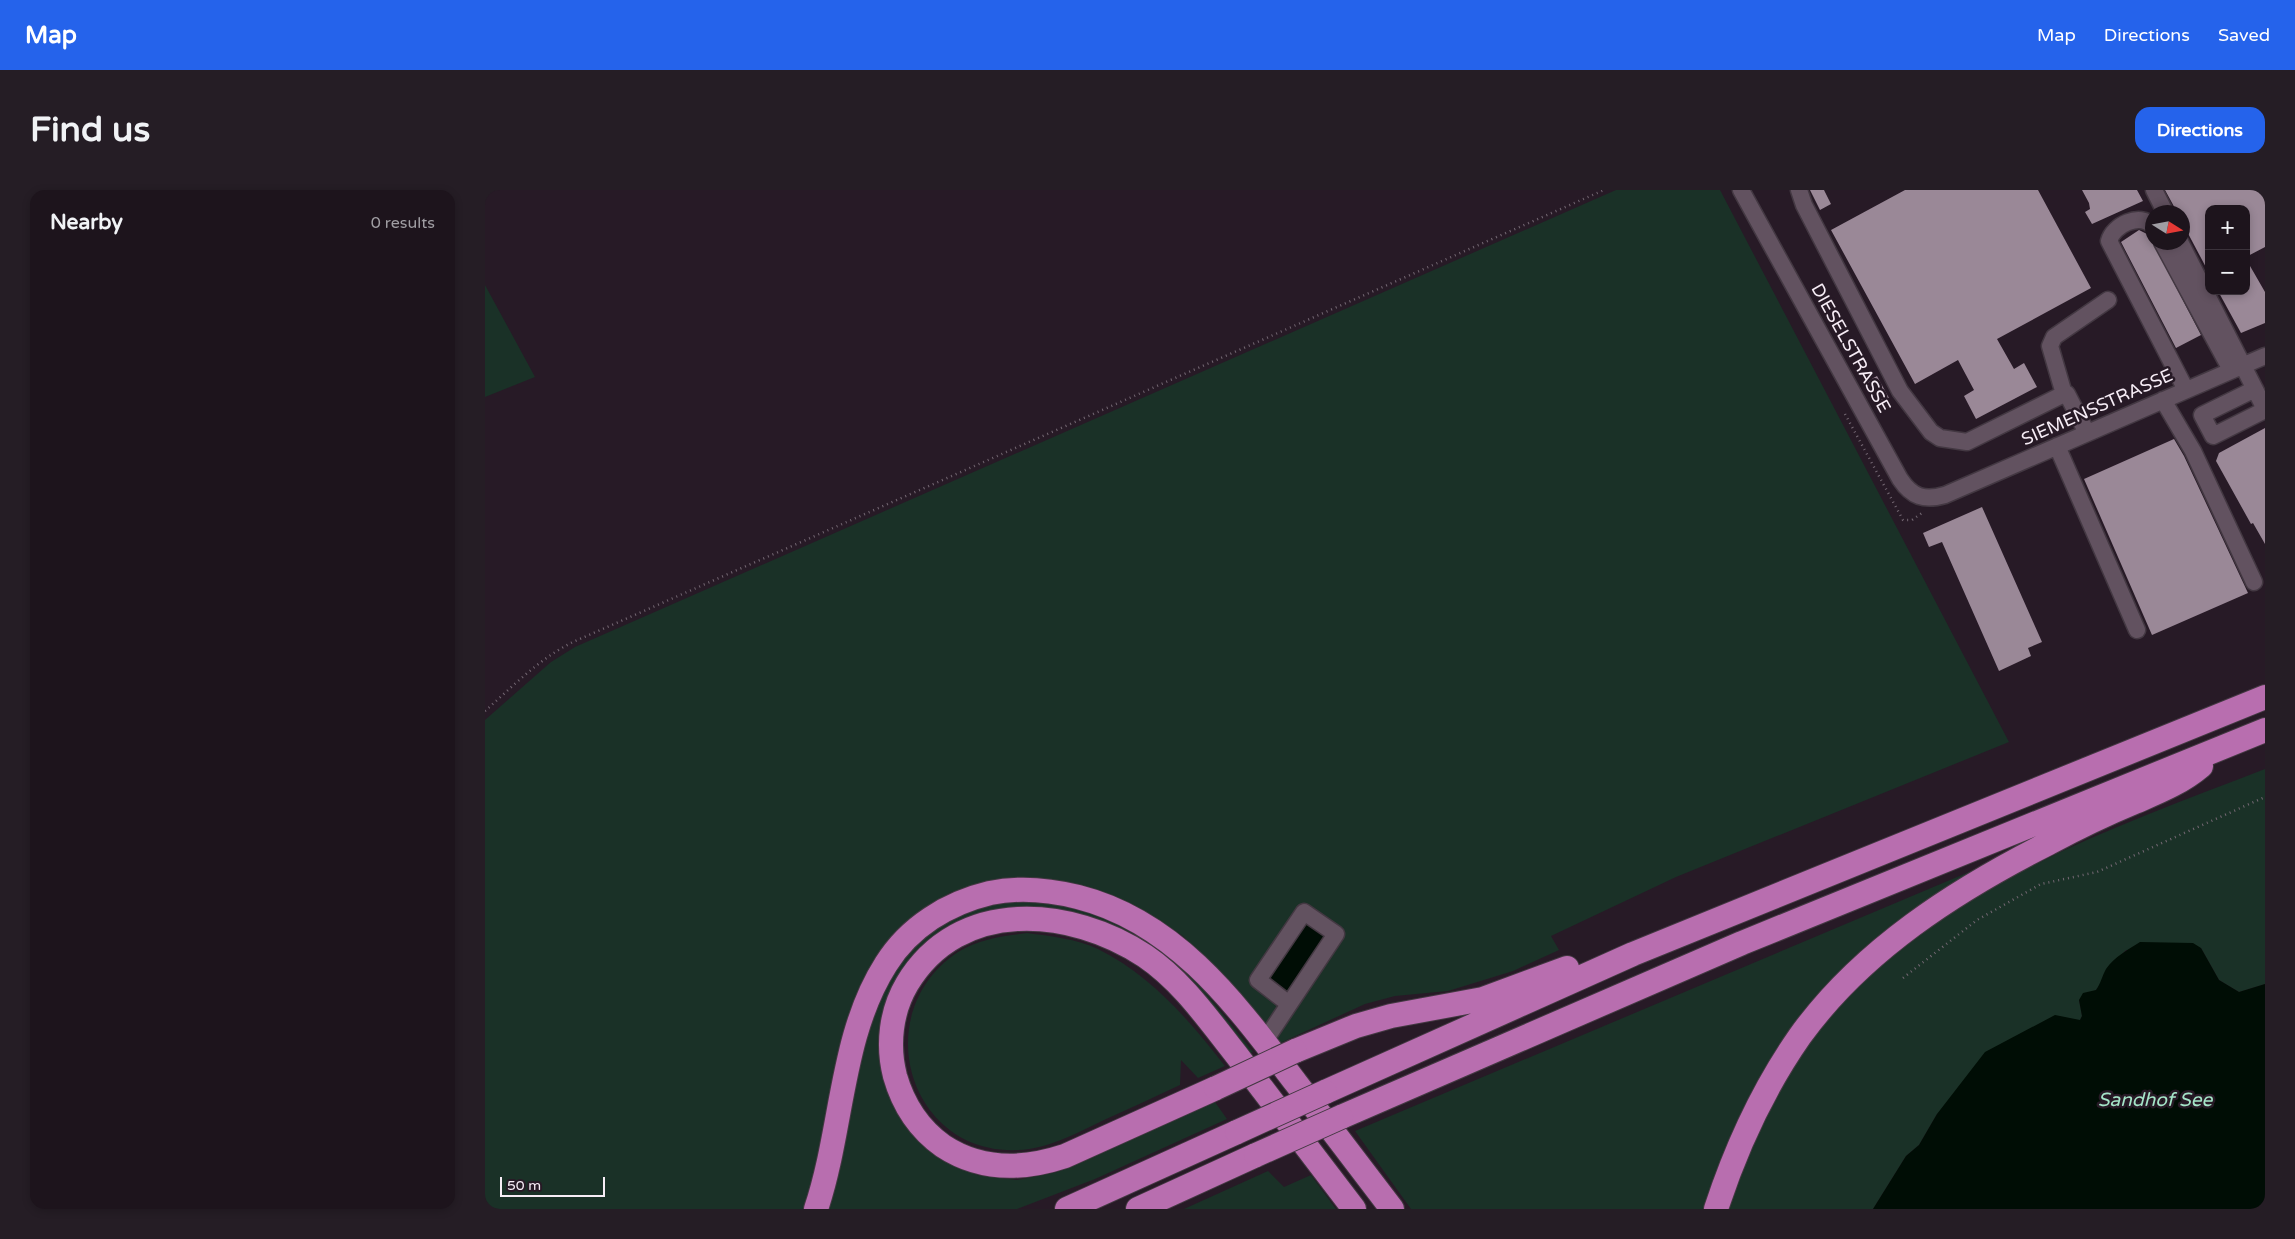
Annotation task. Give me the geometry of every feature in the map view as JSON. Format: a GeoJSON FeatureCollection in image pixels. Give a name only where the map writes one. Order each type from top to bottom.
{"type":"FeatureCollection","features":[{"type":"Feature","properties":{"kind":"highway"},"geometry":{"type":"LineString","coordinates":[[1067,1209],[1633,954],[2265,697]]}},
{"type":"Feature","properties":{"kind":"highway"},"geometry":{"type":"LineString","coordinates":[[1138,1209],[1256,1154],[1742,943],[2265,730]]}},
{"type":"Feature","properties":{"kind":"highway"},"geometry":{"type":"LineString","coordinates":[[1715,1209],[1740,1142],[1767,1088],[1796,1043],[1842,988],[1887,945],[1935,908],[1993,872],[2081,826],[2170,787],[2193,772],[2220,747]]}},
{"type":"Feature","properties":{"kind":"highway"},"geometry":{"type":"LineString","coordinates":[[816,1209],[831,1155],[856,1032],[875,983],[901,944],[934,915],[956,904],[1001,891],[1021,890],[1069,895],[1109,907],[1151,928],[1191,959],[1221,990],[1264,1042],[1391,1209]]}},
{"type":"Feature","properties":{"kind":"highway"},"geometry":{"type":"LineString","coordinates":[[1354,1209],[1202,1011],[1185,990],[1159,967],[1127,945],[1068,923],[1047,920],[1009,919],[985,923],[964,931],[944,943],[927,957],[902,992],[895,1011],[891,1049],[893,1069],[899,1089],[908,1108],[919,1124],[935,1140],[968,1159],[1005,1167],[1042,1164],[1065,1156],[1216,1088],[1295,1051],[1356,1026],[1391,1016],[1483,999],[1562,969],[1633,954]]}},
{"type":"Feature","properties":{"kind":"street","name":"DIESELSTRASSE"},"geometry":{"type":"LineString","coordinates":[[1741,190],[1906,488],[1913,495],[1922,498],[1933,499],[1945,495]]}},
{"type":"Feature","properties":{"kind":"street"},"geometry":{"type":"LineString","coordinates":[[1799,190],[1804,205],[1900,391],[1931,432],[1940,438],[1967,442],[2064,394]]}},
{"type":"Feature","properties":{"kind":"street"},"geometry":{"type":"LineString","coordinates":[[2154,190],[2162,205]]}},
{"type":"Feature","properties":{"kind":"street"},"geometry":{"type":"LineString","coordinates":[[2145,220],[2134,220],[2114,230],[2109,241],[2186,390]]}},
{"type":"Feature","properties":{"kind":"street"},"geometry":{"type":"LineString","coordinates":[[2167,250],[2237,368],[2255,388],[2265,409],[2213,436],[2202,415],[2255,388]]}},
{"type":"Feature","properties":{"kind":"street"},"geometry":{"type":"LineString","coordinates":[[2184,250],[2237,368]]}},
{"type":"Feature","properties":{"kind":"street"},"geometry":{"type":"LineString","coordinates":[[2087,433],[2073,404],[2067,394],[2064,394],[2050,346],[2054,337],[2108,300]]}},
{"type":"Feature","properties":{"kind":"street","name":"SIEMENSSTRASSE"},"geometry":{"type":"LineString","coordinates":[[1945,495],[2265,356]]}},
{"type":"Feature","properties":{"kind":"street"},"geometry":{"type":"LineString","coordinates":[[2163,400],[2193,451],[2253,582]]}},
{"type":"Feature","properties":{"kind":"street"},"geometry":{"type":"LineString","coordinates":[[2057,446],[2137,630]]}},
{"type":"Feature","properties":{"kind":"street"},"geometry":{"type":"LineString","coordinates":[[1264,1042],[1336,934],[1304,912],[1258,980],[1289,1004]]}},
{"type":"Feature","properties":{"kind":"path"},"geometry":{"type":"LineString","coordinates":[[485,711],[537,666],[573,642],[1604,190]]}},
{"type":"Feature","properties":{"kind":"path"},"geometry":{"type":"LineString","coordinates":[[1903,978],[1977,920],[2041,884],[2097,872],[2265,797]]}},
{"type":"Feature","properties":{"kind":"green space"},"geometry":{"type":"Polygon","coordinates":[[[1616,190],[1720,190],[2009,742],[1676,877],[1551,936],[1559,950],[1513,971],[1448,991],[1395,996],[1365,1004],[1278,1044],[1237,989],[1183,936],[1148,913],[1115,899],[998,881],[951,892],[914,916],[882,949],[859,989],[843,1033],[813,1178],[803,1209],[485,1209],[485,720],[551,662],[575,647],[1616,190]]]}},
{"type":"Feature","properties":{"kind":"green space"},"geometry":{"type":"Polygon","coordinates":[[[485,285],[535,377],[485,397],[485,285]]]}},
{"type":"Feature","properties":{"kind":"green space"},"geometry":{"type":"Polygon","coordinates":[[[2265,769],[2265,984],[2239,992],[2219,980],[2201,948],[2126,950],[2106,970],[2104,979],[2096,990],[2079,1000],[2082,1016],[2080,1020],[1937,1114],[1919,1145],[1906,1156],[1873,1209],[1728,1209],[1756,1136],[1776,1094],[1820,1029],[1871,974],[1928,928],[1990,888],[2056,854],[2124,824],[2265,769]]]}},
{"type":"Feature","properties":{"kind":"green space"},"geometry":{"type":"Polygon","coordinates":[[[1988,864],[1917,908],[1877,937],[1850,960],[1803,1013],[1782,1042],[1746,1104],[1731,1136],[1705,1209],[1411,1209],[1355,1131],[1988,864]]]}},
{"type":"Feature","properties":{"kind":"green space"},"geometry":{"type":"Polygon","coordinates":[[[1037,898],[1099,911],[1179,959],[1253,1052],[1248,1054],[1207,1002],[1170,960],[1135,936],[1105,922],[1073,912],[1039,907],[1006,908],[975,915],[945,929],[920,950],[908,964],[894,986],[882,1018],[886,1035],[940,1157],[977,1175],[1017,1180],[1057,1172],[1215,1102],[1227,1119],[1095,1179],[1017,1209],[827,1209],[857,1059],[882,987],[922,935],[975,905],[1037,898]]]}},
{"type":"Feature","properties":{"kind":"green space"},"geometry":{"type":"Polygon","coordinates":[[[1027,933],[1063,938],[1098,949],[1135,972],[1168,1000],[1225,1066],[1198,1078],[1181,1060],[1180,1085],[1073,1135],[1040,1147],[1018,1150],[980,1145],[949,1130],[927,1105],[913,1075],[908,1042],[914,1009],[930,978],[958,952],[983,941],[1027,933]]]}},
{"type":"Feature","properties":{"kind":"green space"},"geometry":{"type":"Polygon","coordinates":[[[1268,1171],[1284,1187],[1311,1175],[1336,1209],[1184,1209],[1268,1171]]]}},
{"type":"Feature","properties":{"kind":"water"},"geometry":{"type":"Polygon","coordinates":[[[1305,917],[1329,933],[1288,995],[1264,979],[1305,917]]]}},
{"type":"Feature","properties":{"kind":"water","name":"Sandhof See"},"geometry":{"type":"Polygon","coordinates":[[[2140,942],[2193,943],[2201,948],[2219,980],[2239,992],[2265,984],[2265,1209],[1873,1209],[1906,1156],[1919,1145],[1937,1114],[1985,1052],[2055,1015],[2080,1020],[2082,1016],[2079,1000],[2083,993],[2096,990],[2109,965],[2140,942]]]}},
{"type":"Feature","properties":{"kind":"building"},"geometry":{"type":"Polygon","coordinates":[[[1810,190],[1824,190],[1831,204],[1820,210],[1810,190]]]}},
{"type":"Feature","properties":{"kind":"building"},"geometry":{"type":"Polygon","coordinates":[[[1905,190],[2038,190],[2091,288],[1997,339],[2014,369],[2024,363],[2037,387],[1976,419],[1964,396],[1974,390],[1958,360],[1915,384],[1831,230],[1905,190]]]}},
{"type":"Feature","properties":{"kind":"building"},"geometry":{"type":"Polygon","coordinates":[[[2082,190],[2137,190],[2143,201],[2092,224],[2085,212],[2090,209],[2082,190]]]}},
{"type":"Feature","properties":{"kind":"building"},"geometry":{"type":"Polygon","coordinates":[[[2165,190],[2265,190],[2265,247],[2250,255],[2250,205],[2205,205],[2205,265],[2190,237],[2190,205],[2173,205],[2165,190]]]}},
{"type":"Feature","properties":{"kind":"building"},"geometry":{"type":"Polygon","coordinates":[[[2139,230],[2145,233],[2145,250],[2157,250],[2201,335],[2176,348],[2121,242],[2139,230]]]}},
{"type":"Feature","properties":{"kind":"building"},"geometry":{"type":"Polygon","coordinates":[[[2250,266],[2265,292],[2265,323],[2241,333],[2220,295],[2250,295],[2250,266]]]}},
{"type":"Feature","properties":{"kind":"building"},"geometry":{"type":"Polygon","coordinates":[[[1877,376],[1889,398],[1878,404],[1866,382],[1877,376]]]}},
{"type":"Feature","properties":{"kind":"building"},"geometry":{"type":"Polygon","coordinates":[[[2265,428],[2265,544],[2253,523],[2251,524],[2216,461],[2219,453],[2265,428]]]}},
{"type":"Feature","properties":{"kind":"building"},"geometry":{"type":"Polygon","coordinates":[[[2174,439],[2184,456],[2248,593],[2152,635],[2084,479],[2174,439]]]}},
{"type":"Feature","properties":{"kind":"building"},"geometry":{"type":"Polygon","coordinates":[[[1982,507],[2042,642],[2028,648],[2031,656],[1999,671],[1942,542],[1929,547],[1923,533],[1982,507]]]}}]}
